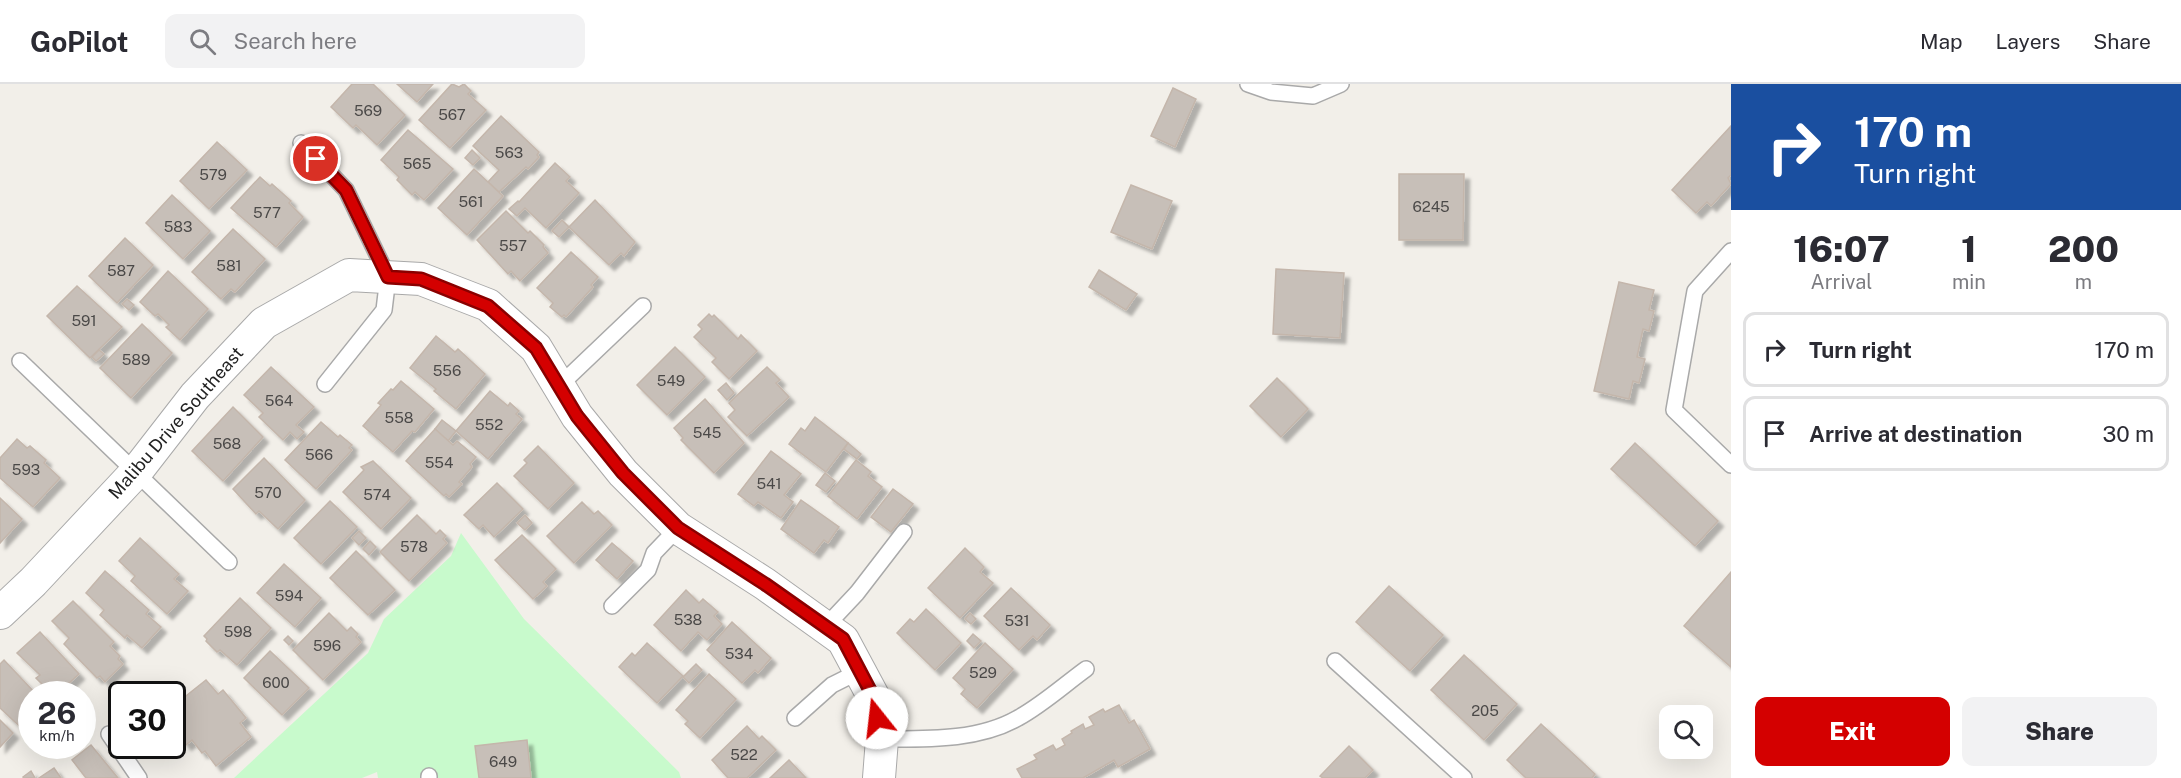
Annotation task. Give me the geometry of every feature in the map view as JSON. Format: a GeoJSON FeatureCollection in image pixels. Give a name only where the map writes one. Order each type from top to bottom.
{"type":"FeatureCollection","features":[{"type":"Feature","properties":{"kind":"street","name":"Malibu Drive Southeast"},"geometry":{"type":"LineString","coordinates":[[0,613],[33,582],[136,472],[195,396],[264,323],[349,275],[421,279],[488,306],[536,348],[577,416],[623,473],[678,528],[843,639],[873,696],[882,739],[879,778]]}},
{"type":"Feature","properties":{"kind":"lane"},"geometry":{"type":"LineString","coordinates":[[1248,84],[1271,92],[1313,96],[1341,84]]}},
{"type":"Feature","properties":{"kind":"lane"},"geometry":{"type":"LineString","coordinates":[[301,143],[346,190],[388,277],[384,310],[325,384]]}},
{"type":"Feature","properties":{"kind":"lane"},"geometry":{"type":"LineString","coordinates":[[1731,251],[1695,291],[1674,410],[1731,465]]}},
{"type":"Feature","properties":{"kind":"lane"},"geometry":{"type":"LineString","coordinates":[[559,386],[643,306]]}},
{"type":"Feature","properties":{"kind":"lane"},"geometry":{"type":"LineString","coordinates":[[20,361],[229,562]]}},
{"type":"Feature","properties":{"kind":"lane"},"geometry":{"type":"LineString","coordinates":[[612,606],[648,570],[654,553],[678,528]]}},
{"type":"Feature","properties":{"kind":"lane"},"geometry":{"type":"LineString","coordinates":[[826,626],[857,593],[904,532]]}},
{"type":"Feature","properties":{"kind":"lane"},"geometry":{"type":"LineString","coordinates":[[1335,661],[1464,778]]}},
{"type":"Feature","properties":{"kind":"lane"},"geometry":{"type":"LineString","coordinates":[[882,739],[932,739],[981,732],[1018,719],[1086,669]]}},
{"type":"Feature","properties":{"kind":"lane"},"geometry":{"type":"LineString","coordinates":[[795,718],[832,685],[860,671]]}},
{"type":"Feature","properties":{"kind":"lane"},"geometry":{"type":"LineString","coordinates":[[126,759],[139,778]]}},
{"type":"Feature","properties":{"kind":"green space"},"geometry":{"type":"Polygon","coordinates":[[[461,533],[524,619],[679,772],[681,778],[378,778],[377,772],[362,778],[234,778],[368,653],[384,619],[451,556],[461,533]]]}},
{"type":"Feature","properties":{"kind":"building"},"geometry":{"type":"Polygon","coordinates":[[[352,84],[373,84],[405,115],[377,145],[356,125],[353,128],[331,107],[352,84]]]}},
{"type":"Feature","properties":{"kind":"building"},"geometry":{"type":"Polygon","coordinates":[[[397,84],[433,84],[417,102],[397,84]]]}},
{"type":"Feature","properties":{"kind":"building"},"geometry":{"type":"Polygon","coordinates":[[[452,84],[459,87],[464,84],[471,91],[468,94],[486,110],[450,148],[419,120],[452,84]]]}},
{"type":"Feature","properties":{"kind":"building"},"geometry":{"type":"Polygon","coordinates":[[[1173,88],[1196,99],[1175,147],[1151,136],[1173,88]]]}},
{"type":"Feature","properties":{"kind":"building"},"geometry":{"type":"Polygon","coordinates":[[[501,116],[539,152],[537,155],[539,157],[499,192],[488,182],[499,170],[473,146],[501,116]]]}},
{"type":"Feature","properties":{"kind":"building"},"geometry":{"type":"Polygon","coordinates":[[[1731,126],[1731,175],[1728,178],[1731,184],[1711,206],[1707,202],[1696,213],[1672,190],[1731,126]]]}},
{"type":"Feature","properties":{"kind":"building"},"geometry":{"type":"Polygon","coordinates":[[[408,130],[453,169],[424,200],[415,192],[412,195],[397,180],[399,177],[381,160],[408,130]]]}},
{"type":"Feature","properties":{"kind":"building"},"geometry":{"type":"Polygon","coordinates":[[[217,142],[247,170],[209,209],[180,181],[217,142]]]}},
{"type":"Feature","properties":{"kind":"building"},"geometry":{"type":"Polygon","coordinates":[[[472,150],[480,158],[473,165],[465,158],[472,150]]]}},
{"type":"Feature","properties":{"kind":"building"},"geometry":{"type":"Polygon","coordinates":[[[555,163],[570,177],[566,181],[579,193],[546,228],[525,208],[517,216],[509,209],[519,202],[555,163]]]}},
{"type":"Feature","properties":{"kind":"building"},"geometry":{"type":"Polygon","coordinates":[[[474,169],[503,196],[467,235],[438,208],[474,169]]]}},
{"type":"Feature","properties":{"kind":"building"},"geometry":{"type":"Polygon","coordinates":[[[1399,174],[1464,174],[1463,240],[1399,240],[1399,174]]]}},
{"type":"Feature","properties":{"kind":"building"},"geometry":{"type":"Polygon","coordinates":[[[260,177],[270,186],[272,184],[291,201],[289,203],[303,217],[276,247],[231,208],[260,177]]]}},
{"type":"Feature","properties":{"kind":"building"},"geometry":{"type":"Polygon","coordinates":[[[1131,185],[1172,201],[1152,249],[1111,232],[1131,185]]]}},
{"type":"Feature","properties":{"kind":"building"},"geometry":{"type":"Polygon","coordinates":[[[172,195],[210,231],[183,259],[146,223],[172,195]]]}},
{"type":"Feature","properties":{"kind":"building"},"geometry":{"type":"Polygon","coordinates":[[[595,200],[635,242],[624,256],[621,253],[609,265],[569,227],[595,200]]]}},
{"type":"Feature","properties":{"kind":"building"},"geometry":{"type":"Polygon","coordinates":[[[506,211],[544,245],[548,253],[520,281],[511,271],[508,274],[477,240],[506,211]]]}},
{"type":"Feature","properties":{"kind":"building"},"geometry":{"type":"Polygon","coordinates":[[[562,220],[569,227],[559,237],[552,231],[562,220]]]}},
{"type":"Feature","properties":{"kind":"building"},"geometry":{"type":"Polygon","coordinates":[[[233,229],[265,259],[235,292],[231,289],[221,299],[192,272],[233,229]]]}},
{"type":"Feature","properties":{"kind":"building"},"geometry":{"type":"Polygon","coordinates":[[[125,238],[153,265],[117,303],[89,276],[125,238]]]}},
{"type":"Feature","properties":{"kind":"building"},"geometry":{"type":"Polygon","coordinates":[[[571,252],[598,277],[591,285],[593,287],[566,317],[564,315],[562,317],[550,307],[553,303],[537,288],[571,252]]]}},
{"type":"Feature","properties":{"kind":"building"},"geometry":{"type":"Polygon","coordinates":[[[1276,269],[1344,273],[1340,338],[1273,334],[1276,269]]]}},
{"type":"Feature","properties":{"kind":"building"},"geometry":{"type":"Polygon","coordinates":[[[1099,270],[1137,294],[1126,310],[1089,287],[1099,270]]]}},
{"type":"Feature","properties":{"kind":"building"},"geometry":{"type":"Polygon","coordinates":[[[168,271],[208,309],[180,340],[166,327],[169,325],[158,314],[155,316],[140,302],[168,271]]]}},
{"type":"Feature","properties":{"kind":"building"},"geometry":{"type":"Polygon","coordinates":[[[1619,282],[1654,290],[1649,310],[1654,311],[1649,331],[1643,329],[1637,357],[1645,359],[1639,383],[1633,381],[1629,399],[1594,391],[1619,282]]]}},
{"type":"Feature","properties":{"kind":"building"},"geometry":{"type":"Polygon","coordinates":[[[77,286],[122,327],[90,358],[47,316],[77,286]]]}},
{"type":"Feature","properties":{"kind":"building"},"geometry":{"type":"Polygon","coordinates":[[[127,299],[134,305],[129,310],[122,304],[127,299]]]}},
{"type":"Feature","properties":{"kind":"building"},"geometry":{"type":"Polygon","coordinates":[[[709,314],[712,317],[714,315],[738,339],[741,335],[757,351],[729,379],[712,362],[716,358],[694,337],[702,329],[698,325],[709,314]]]}},
{"type":"Feature","properties":{"kind":"building"},"geometry":{"type":"Polygon","coordinates":[[[142,324],[172,353],[131,398],[100,368],[142,324]]]}},
{"type":"Feature","properties":{"kind":"building"},"geometry":{"type":"Polygon","coordinates":[[[436,336],[455,352],[458,349],[485,374],[456,409],[410,368],[436,336]]]}},
{"type":"Feature","properties":{"kind":"building"},"geometry":{"type":"Polygon","coordinates":[[[675,347],[705,377],[667,415],[637,385],[675,347]]]}},
{"type":"Feature","properties":{"kind":"building"},"geometry":{"type":"Polygon","coordinates":[[[99,350],[104,354],[96,361],[92,357],[99,350]]]}},
{"type":"Feature","properties":{"kind":"building"},"geometry":{"type":"Polygon","coordinates":[[[271,367],[314,407],[296,425],[304,432],[297,439],[290,432],[283,440],[259,417],[263,413],[244,395],[271,367]]]}},
{"type":"Feature","properties":{"kind":"building"},"geometry":{"type":"Polygon","coordinates":[[[767,367],[780,380],[776,383],[789,397],[747,436],[728,417],[735,410],[729,403],[767,367]]]}},
{"type":"Feature","properties":{"kind":"building"},"geometry":{"type":"Polygon","coordinates":[[[1277,378],[1308,409],[1281,437],[1250,406],[1277,378]]]}},
{"type":"Feature","properties":{"kind":"building"},"geometry":{"type":"Polygon","coordinates":[[[401,381],[434,409],[415,432],[412,431],[393,452],[363,426],[381,405],[378,403],[401,381]]]}},
{"type":"Feature","properties":{"kind":"building"},"geometry":{"type":"Polygon","coordinates":[[[726,383],[734,393],[727,400],[718,390],[726,383]]]}},
{"type":"Feature","properties":{"kind":"building"},"geometry":{"type":"Polygon","coordinates":[[[490,391],[508,406],[510,403],[519,411],[516,414],[522,419],[488,459],[456,431],[490,391]]]}},
{"type":"Feature","properties":{"kind":"building"},"geometry":{"type":"Polygon","coordinates":[[[705,399],[744,443],[714,473],[681,440],[683,438],[674,428],[705,399]]]}},
{"type":"Feature","properties":{"kind":"building"},"geometry":{"type":"Polygon","coordinates":[[[233,407],[263,437],[223,481],[192,451],[233,407]]]}},
{"type":"Feature","properties":{"kind":"building"},"geometry":{"type":"Polygon","coordinates":[[[815,417],[848,443],[826,472],[789,444],[801,428],[805,431],[815,417]]]}},
{"type":"Feature","properties":{"kind":"building"},"geometry":{"type":"Polygon","coordinates":[[[442,420],[456,431],[448,441],[435,429],[442,420]]]}},
{"type":"Feature","properties":{"kind":"building"},"geometry":{"type":"Polygon","coordinates":[[[321,422],[338,437],[340,435],[352,445],[349,448],[352,450],[316,489],[285,460],[321,422]]]}},
{"type":"Feature","properties":{"kind":"building"},"geometry":{"type":"Polygon","coordinates":[[[435,429],[453,445],[457,441],[476,457],[470,464],[472,467],[459,482],[462,484],[449,497],[446,494],[444,496],[406,461],[435,429]]]}},
{"type":"Feature","properties":{"kind":"building"},"geometry":{"type":"Polygon","coordinates":[[[17,439],[27,448],[30,446],[46,460],[44,463],[60,478],[33,507],[0,478],[0,458],[17,439]]]}},
{"type":"Feature","properties":{"kind":"building"},"geometry":{"type":"Polygon","coordinates":[[[848,443],[861,454],[857,459],[844,449],[848,443]]]}},
{"type":"Feature","properties":{"kind":"building"},"geometry":{"type":"Polygon","coordinates":[[[1635,443],[1718,521],[1695,546],[1611,469],[1635,443]]]}},
{"type":"Feature","properties":{"kind":"building"},"geometry":{"type":"Polygon","coordinates":[[[538,446],[574,483],[548,509],[514,476],[527,463],[524,460],[538,446]]]}},
{"type":"Feature","properties":{"kind":"building"},"geometry":{"type":"Polygon","coordinates":[[[771,451],[801,474],[784,495],[793,502],[781,518],[758,502],[754,506],[738,494],[771,451]]]}},
{"type":"Feature","properties":{"kind":"building"},"geometry":{"type":"Polygon","coordinates":[[[264,458],[305,500],[278,529],[259,511],[256,514],[233,489],[264,458]]]}},
{"type":"Feature","properties":{"kind":"building"},"geometry":{"type":"Polygon","coordinates":[[[856,460],[871,472],[868,476],[882,487],[857,519],[828,496],[856,460]]]}},
{"type":"Feature","properties":{"kind":"building"},"geometry":{"type":"Polygon","coordinates":[[[373,461],[411,498],[381,529],[343,492],[364,470],[361,467],[373,461]]]}},
{"type":"Feature","properties":{"kind":"building"},"geometry":{"type":"Polygon","coordinates":[[[825,473],[835,481],[826,492],[816,485],[825,473]]]}},
{"type":"Feature","properties":{"kind":"building"},"geometry":{"type":"Polygon","coordinates":[[[497,483],[523,509],[494,537],[483,525],[479,529],[464,515],[497,483]]]}},
{"type":"Feature","properties":{"kind":"building"},"geometry":{"type":"Polygon","coordinates":[[[893,489],[913,504],[891,532],[871,517],[893,489]]]}},
{"type":"Feature","properties":{"kind":"building"},"geometry":{"type":"Polygon","coordinates":[[[0,498],[22,519],[0,543],[0,498]]]}},
{"type":"Feature","properties":{"kind":"building"},"geometry":{"type":"Polygon","coordinates":[[[801,500],[839,527],[828,543],[824,540],[814,553],[781,529],[801,500]]]}},
{"type":"Feature","properties":{"kind":"building"},"geometry":{"type":"Polygon","coordinates":[[[330,501],[357,527],[321,564],[294,538],[330,501]]]}},
{"type":"Feature","properties":{"kind":"building"},"geometry":{"type":"Polygon","coordinates":[[[582,502],[594,514],[598,511],[612,525],[574,563],[547,536],[582,502]]]}},
{"type":"Feature","properties":{"kind":"building"},"geometry":{"type":"Polygon","coordinates":[[[417,515],[436,534],[440,530],[446,536],[443,539],[447,543],[409,581],[380,552],[417,515]]]}},
{"type":"Feature","properties":{"kind":"building"},"geometry":{"type":"Polygon","coordinates":[[[525,515],[532,523],[525,530],[517,523],[525,515]]]}},
{"type":"Feature","properties":{"kind":"building"},"geometry":{"type":"Polygon","coordinates":[[[359,531],[366,538],[359,545],[352,538],[359,531]]]}},
{"type":"Feature","properties":{"kind":"building"},"geometry":{"type":"Polygon","coordinates":[[[522,535],[556,569],[543,582],[547,586],[533,599],[495,560],[522,535]]]}},
{"type":"Feature","properties":{"kind":"building"},"geometry":{"type":"Polygon","coordinates":[[[140,538],[179,574],[174,579],[188,591],[167,614],[131,581],[135,576],[119,561],[140,538]]]}},
{"type":"Feature","properties":{"kind":"building"},"geometry":{"type":"Polygon","coordinates":[[[370,541],[376,547],[369,555],[363,549],[370,541]]]}},
{"type":"Feature","properties":{"kind":"building"},"geometry":{"type":"Polygon","coordinates":[[[612,543],[633,561],[617,579],[596,560],[612,543]]]}},
{"type":"Feature","properties":{"kind":"building"},"geometry":{"type":"Polygon","coordinates":[[[965,548],[984,567],[980,572],[993,583],[960,618],[928,588],[965,548]]]}},
{"type":"Feature","properties":{"kind":"building"},"geometry":{"type":"Polygon","coordinates":[[[356,551],[395,590],[368,615],[330,578],[356,551]]]}},
{"type":"Feature","properties":{"kind":"building"},"geometry":{"type":"Polygon","coordinates":[[[284,564],[321,598],[295,627],[257,593],[284,564]]]}},
{"type":"Feature","properties":{"kind":"building"},"geometry":{"type":"Polygon","coordinates":[[[105,571],[149,610],[146,614],[161,627],[142,648],[127,635],[125,638],[100,615],[104,610],[86,593],[105,571]]]}},
{"type":"Feature","properties":{"kind":"building"},"geometry":{"type":"Polygon","coordinates":[[[1731,572],[1731,667],[1684,626],[1731,572]]]}},
{"type":"Feature","properties":{"kind":"building"},"geometry":{"type":"Polygon","coordinates":[[[1389,586],[1443,635],[1410,671],[1356,622],[1389,586]]]}},
{"type":"Feature","properties":{"kind":"building"},"geometry":{"type":"Polygon","coordinates":[[[1011,588],[1050,625],[1037,640],[1033,636],[1019,650],[984,616],[1011,588]]]}},
{"type":"Feature","properties":{"kind":"building"},"geometry":{"type":"Polygon","coordinates":[[[686,590],[699,603],[703,599],[718,612],[714,616],[722,624],[707,640],[698,632],[681,651],[654,625],[686,590]]]}},
{"type":"Feature","properties":{"kind":"building"},"geometry":{"type":"Polygon","coordinates":[[[240,598],[271,628],[237,665],[220,650],[217,652],[204,636],[240,598]]]}},
{"type":"Feature","properties":{"kind":"building"},"geometry":{"type":"Polygon","coordinates":[[[73,601],[114,642],[110,646],[120,656],[118,659],[123,664],[105,682],[100,676],[97,678],[64,644],[69,638],[52,621],[73,601]]]}},
{"type":"Feature","properties":{"kind":"building"},"geometry":{"type":"Polygon","coordinates":[[[926,609],[961,643],[935,670],[897,633],[910,619],[914,622],[926,609]]]}},
{"type":"Feature","properties":{"kind":"building"},"geometry":{"type":"Polygon","coordinates":[[[329,613],[347,631],[351,627],[358,634],[356,637],[361,642],[323,680],[293,650],[329,613]]]}},
{"type":"Feature","properties":{"kind":"building"},"geometry":{"type":"Polygon","coordinates":[[[970,613],[976,619],[971,624],[965,619],[970,613]]]}},
{"type":"Feature","properties":{"kind":"building"},"geometry":{"type":"Polygon","coordinates":[[[732,622],[771,658],[758,673],[755,670],[742,683],[707,650],[732,622]]]}},
{"type":"Feature","properties":{"kind":"building"},"geometry":{"type":"Polygon","coordinates":[[[40,632],[79,674],[71,681],[39,681],[36,678],[40,675],[17,653],[40,632]]]}},
{"type":"Feature","properties":{"kind":"building"},"geometry":{"type":"Polygon","coordinates":[[[973,634],[981,641],[974,648],[967,641],[973,634]]]}},
{"type":"Feature","properties":{"kind":"building"},"geometry":{"type":"Polygon","coordinates":[[[288,636],[293,641],[289,645],[284,640],[288,636]]]}},
{"type":"Feature","properties":{"kind":"building"},"geometry":{"type":"Polygon","coordinates":[[[647,643],[683,676],[657,703],[619,667],[632,653],[635,656],[647,643]]]}},
{"type":"Feature","properties":{"kind":"building"},"geometry":{"type":"Polygon","coordinates":[[[985,643],[1013,669],[977,708],[961,694],[965,689],[953,678],[985,643]]]}},
{"type":"Feature","properties":{"kind":"building"},"geometry":{"type":"Polygon","coordinates":[[[270,651],[309,688],[282,715],[244,678],[270,651]]]}},
{"type":"Feature","properties":{"kind":"building"},"geometry":{"type":"Polygon","coordinates":[[[1464,655],[1517,704],[1484,740],[1431,690],[1464,655]]]}},
{"type":"Feature","properties":{"kind":"building"},"geometry":{"type":"Polygon","coordinates":[[[4,660],[24,681],[18,681],[18,725],[0,708],[0,664],[4,660]]]}},
{"type":"Feature","properties":{"kind":"building"},"geometry":{"type":"Polygon","coordinates":[[[696,664],[702,670],[689,683],[683,677],[696,664]]]}},
{"type":"Feature","properties":{"kind":"building"},"geometry":{"type":"Polygon","coordinates":[[[709,674],[736,699],[700,738],[685,724],[688,721],[676,710],[709,674]]]}},
{"type":"Feature","properties":{"kind":"building"},"geometry":{"type":"Polygon","coordinates":[[[206,680],[218,694],[223,690],[246,718],[240,723],[251,737],[216,766],[205,751],[202,753],[192,740],[186,745],[186,696],[206,680]]]}},
{"type":"Feature","properties":{"kind":"building"},"geometry":{"type":"Polygon","coordinates":[[[1119,705],[1129,723],[1134,720],[1150,749],[1118,767],[1114,760],[1083,778],[1022,778],[1017,769],[1037,759],[1034,755],[1053,745],[1056,750],[1065,745],[1062,739],[1072,733],[1071,731],[1083,724],[1085,729],[1094,725],[1089,717],[1103,709],[1105,712],[1119,705]]]}},
{"type":"Feature","properties":{"kind":"building"},"geometry":{"type":"Polygon","coordinates":[[[0,720],[13,733],[0,747],[0,720]]]}},
{"type":"Feature","properties":{"kind":"building"},"geometry":{"type":"Polygon","coordinates":[[[1541,724],[1595,774],[1592,778],[1526,778],[1507,760],[1541,724]]]}},
{"type":"Feature","properties":{"kind":"building"},"geometry":{"type":"Polygon","coordinates":[[[747,726],[759,739],[762,736],[776,750],[747,778],[728,778],[712,760],[747,726]]]}},
{"type":"Feature","properties":{"kind":"building"},"geometry":{"type":"Polygon","coordinates":[[[527,740],[531,778],[479,778],[475,746],[527,740]]]}},
{"type":"Feature","properties":{"kind":"building"},"geometry":{"type":"Polygon","coordinates":[[[1349,746],[1373,770],[1365,778],[1323,778],[1320,776],[1349,746]]]}},
{"type":"Feature","properties":{"kind":"building"},"geometry":{"type":"Polygon","coordinates":[[[96,751],[118,778],[86,778],[72,760],[96,759],[96,751]]]}},
{"type":"Feature","properties":{"kind":"building"},"geometry":{"type":"Polygon","coordinates":[[[789,760],[806,778],[770,778],[789,760]]]}},
{"type":"Feature","properties":{"kind":"building"},"geometry":{"type":"Polygon","coordinates":[[[54,768],[61,778],[39,778],[54,768]]]}},
{"type":"Feature","properties":{"kind":"building"},"geometry":{"type":"Polygon","coordinates":[[[31,771],[35,778],[23,777],[31,771]]]}},
{"type":"Feature","properties":{"kind":"route"},"geometry":{"type":"LineString","coordinates":[[316,159],[346,190],[388,277],[421,279],[488,306],[536,348],[577,416],[623,473],[678,528],[765,584],[843,639],[873,696],[877,718]]}}]}
